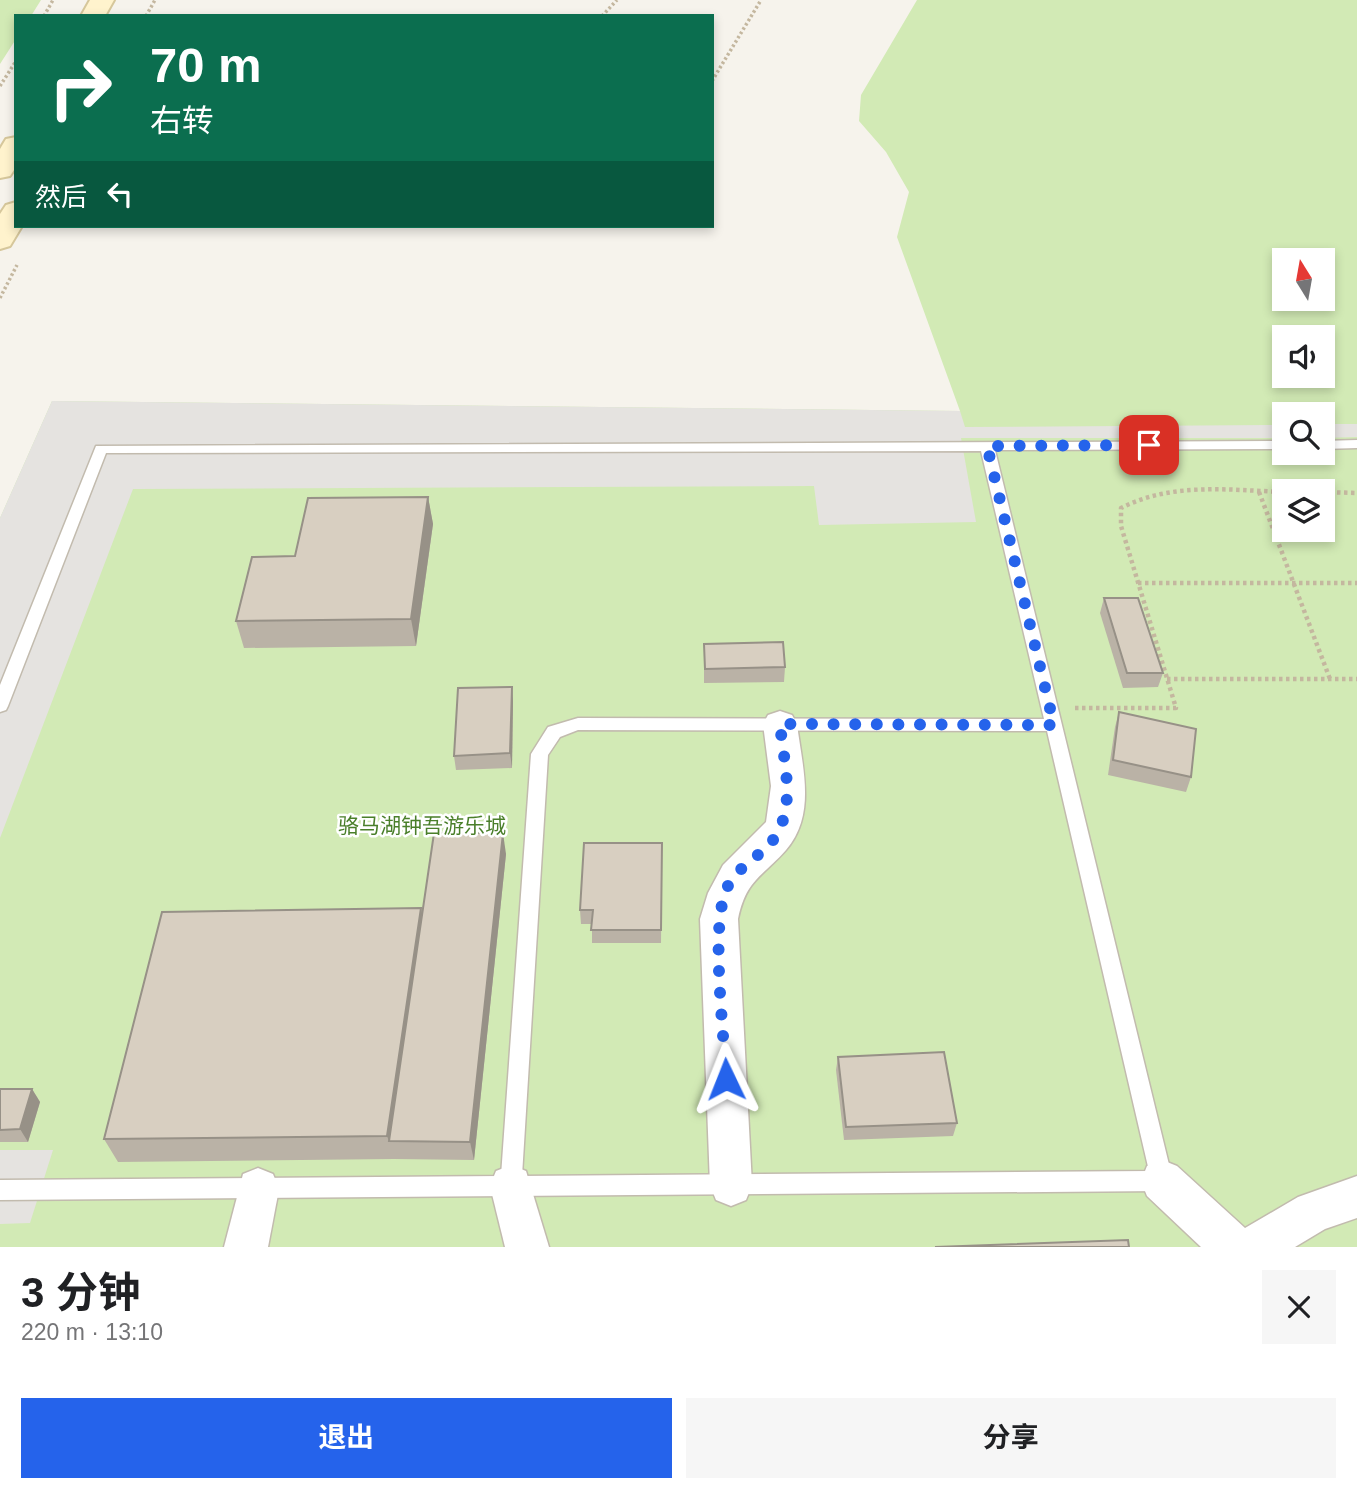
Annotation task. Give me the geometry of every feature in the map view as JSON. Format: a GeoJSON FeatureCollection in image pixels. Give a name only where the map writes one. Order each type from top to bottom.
{"type":"FeatureCollection","features":[{"type":"Feature","properties":{"kind":"main road"},"geometry":{"type":"LineString","coordinates":[[0,170],[14,148]]}},
{"type":"Feature","properties":{"kind":"main road"},"geometry":{"type":"LineString","coordinates":[[0,240],[14,215]]}},
{"type":"Feature","properties":{"kind":"street"},"geometry":{"type":"LineString","coordinates":[[730,1185],[719,919],[725,891],[741,868],[766,848],[783,825],[788,803],[780,724]]}},
{"type":"Feature","properties":{"kind":"street"},"geometry":{"type":"LineString","coordinates":[[1162,1181],[1233,1247]]}},
{"type":"Feature","properties":{"kind":"street"},"geometry":{"type":"LineString","coordinates":[[512,1186],[527,1247]]}},
{"type":"Feature","properties":{"kind":"street"},"geometry":{"type":"LineString","coordinates":[[246,1247],[258,1189]]}},
{"type":"Feature","properties":{"kind":"street"},"geometry":{"type":"LineString","coordinates":[[1254,1247],[1313,1212],[1357,1197]]}},
{"type":"Feature","properties":{"kind":"lane"},"geometry":{"type":"LineString","coordinates":[[1335,444],[1357,444]]}},
{"type":"Feature","properties":{"kind":"lane"},"geometry":{"type":"LineString","coordinates":[[0,706],[101,449],[1272,445]]}},
{"type":"Feature","properties":{"kind":"lane"},"geometry":{"type":"LineString","coordinates":[[0,1191],[1162,1181],[987,446]]}},
{"type":"Feature","properties":{"kind":"lane"},"geometry":{"type":"LineString","coordinates":[[512,1186],[541,754],[554,732],[579,724],[780,724],[1051,716]]}},
{"type":"Feature","properties":{"kind":"path"},"geometry":{"type":"LineString","coordinates":[[604,14],[617,0]]}},
{"type":"Feature","properties":{"kind":"path"},"geometry":{"type":"LineString","coordinates":[[714,78],[761,0]]}},
{"type":"Feature","properties":{"kind":"path"},"geometry":{"type":"LineString","coordinates":[[0,86],[14,64]]}},
{"type":"Feature","properties":{"kind":"path"},"geometry":{"type":"LineString","coordinates":[[1259,492],[1330,679]]}},
{"type":"Feature","properties":{"kind":"path"},"geometry":{"type":"LineString","coordinates":[[1051,716],[1176,708],[1121,526],[1121,508],[1137,498],[1166,493],[1272,492]]}},
{"type":"Feature","properties":{"kind":"path"},"geometry":{"type":"LineString","coordinates":[[1335,492],[1357,493]]}},
{"type":"Feature","properties":{"kind":"path"},"geometry":{"type":"LineString","coordinates":[[1138,583],[1357,583]]}},
{"type":"Feature","properties":{"kind":"path"},"geometry":{"type":"LineString","coordinates":[[1167,679],[1357,679]]}},
{"type":"Feature","properties":{"kind":"green space"},"geometry":{"type":"Polygon","coordinates":[[[0,0],[41,0],[32,14],[14,14],[14,42],[0,64],[0,0]]]}},
{"type":"Feature","properties":{"kind":"green space","name":"骆马湖钟吾游乐城"},"geometry":{"type":"Polygon","coordinates":[[[917,0],[1357,0],[1357,1247],[0,1247],[0,518],[52,401],[960,411],[897,237],[909,192],[886,152],[859,121],[861,95],[917,0]]]}},
{"type":"Feature","properties":{"kind":"shaded area"},"geometry":{"type":"Polygon","coordinates":[[[52,401],[960,411],[965,427],[1272,425],[1272,438],[961,438],[976,522],[819,525],[814,486],[133,489],[0,838],[0,518],[52,401]]]}},
{"type":"Feature","properties":{"kind":"shaded area"},"geometry":{"type":"Polygon","coordinates":[[[1335,424],[1357,424],[1357,437],[1335,438],[1335,424]]]}},
{"type":"Feature","properties":{"kind":"shaded area"},"geometry":{"type":"Polygon","coordinates":[[[0,1150],[53,1150],[30,1223],[0,1224],[0,1150]]]}},
{"type":"Feature","properties":{"kind":"building"},"geometry":{"type":"Polygon","coordinates":[[[428,497],[411,619],[236,621],[252,557],[295,556],[308,498],[428,497]]]}},
{"type":"Feature","properties":{"kind":"building"},"geometry":{"type":"Polygon","coordinates":[[[1104,598],[1138,598],[1163,673],[1127,673],[1104,598]]]}},
{"type":"Feature","properties":{"kind":"building"},"geometry":{"type":"Polygon","coordinates":[[[783,642],[785,667],[705,669],[704,644],[783,642]]]}},
{"type":"Feature","properties":{"kind":"building"},"geometry":{"type":"Polygon","coordinates":[[[512,687],[510,753],[454,756],[458,688],[512,687]]]}},
{"type":"Feature","properties":{"kind":"building"},"geometry":{"type":"Polygon","coordinates":[[[1119,712],[1196,729],[1191,777],[1113,760],[1119,712]]]}},
{"type":"Feature","properties":{"kind":"building"},"geometry":{"type":"Polygon","coordinates":[[[434,833],[503,833],[470,1142],[389,1141],[434,833]]]}},
{"type":"Feature","properties":{"kind":"building"},"geometry":{"type":"Polygon","coordinates":[[[584,843],[662,843],[661,930],[591,930],[593,910],[580,910],[584,843]]]}},
{"type":"Feature","properties":{"kind":"building"},"geometry":{"type":"Polygon","coordinates":[[[421,908],[387,1136],[104,1139],[162,912],[421,908]]]}},
{"type":"Feature","properties":{"kind":"building"},"geometry":{"type":"Polygon","coordinates":[[[944,1052],[957,1123],[846,1127],[838,1057],[944,1052]]]}},
{"type":"Feature","properties":{"kind":"building"},"geometry":{"type":"Polygon","coordinates":[[[0,1089],[32,1089],[20,1129],[0,1130],[0,1089]]]}},
{"type":"Feature","properties":{"kind":"building"},"geometry":{"type":"Polygon","coordinates":[[[1128,1240],[1129,1247],[935,1247],[1128,1240]]]}},
{"type":"Feature","properties":{"kind":"route"},"geometry":{"type":"LineString","coordinates":[[726,1079],[719,919],[725,891],[741,868],[766,848],[783,825],[788,803],[780,724],[1054,725],[987,446],[1149,445]]}}]}
